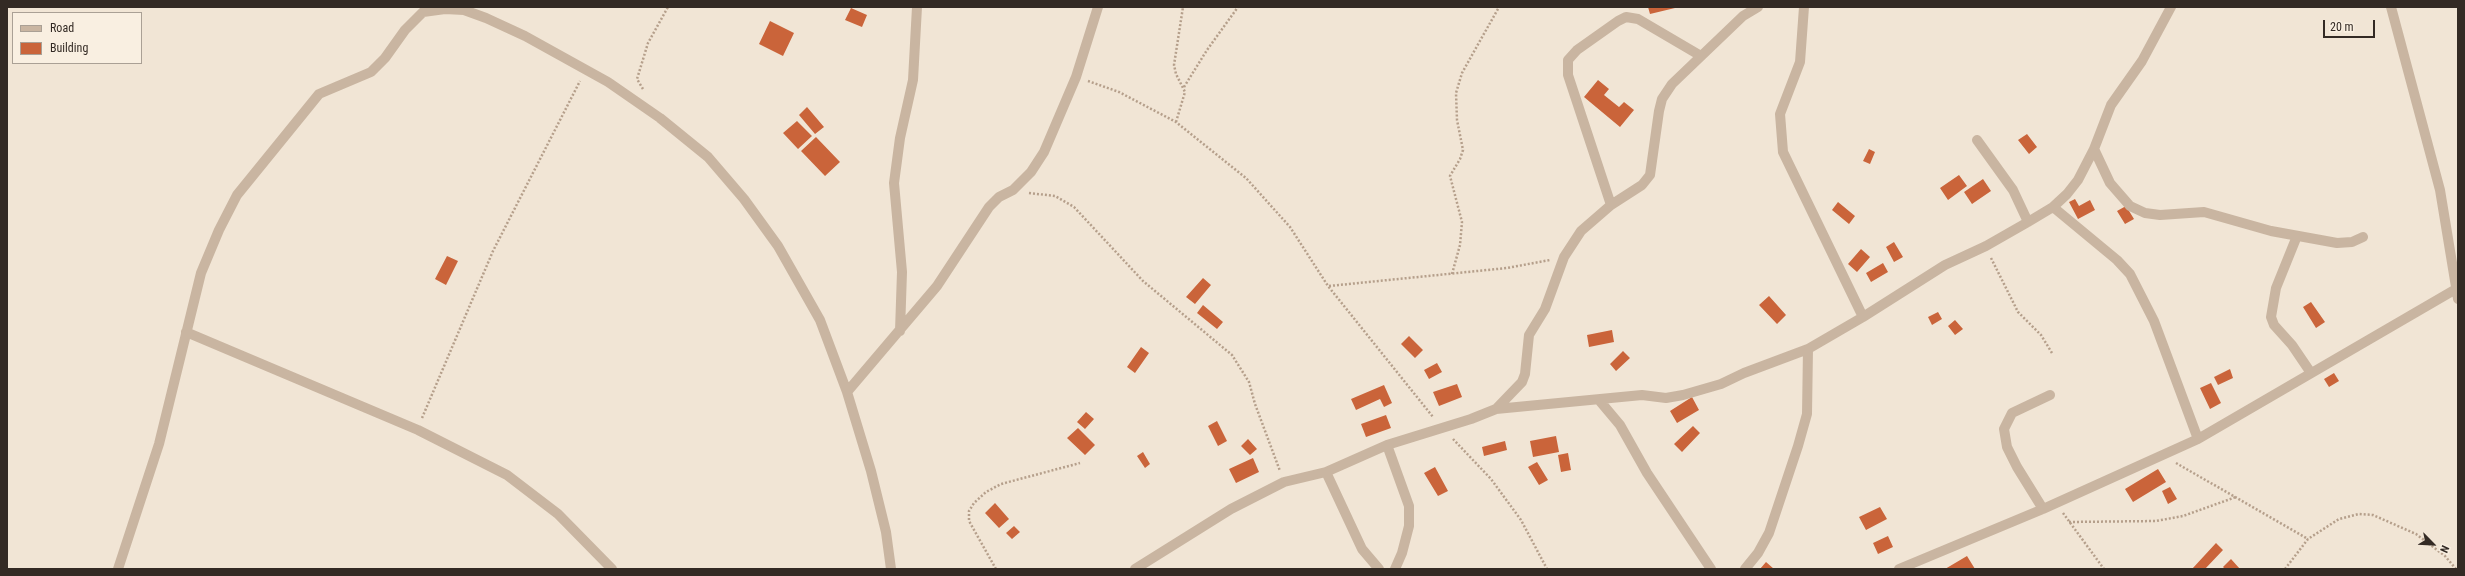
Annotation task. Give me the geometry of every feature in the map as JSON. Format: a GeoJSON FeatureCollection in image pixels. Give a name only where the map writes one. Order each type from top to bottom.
{"type":"FeatureCollection","features":[{"type":"Feature","properties":{"kind":"street"},"geometry":{"type":"LineString","coordinates":[[900,331],[902,272],[894,183],[900,138],[913,80],[916,7]]}},
{"type":"Feature","properties":{"kind":"street"},"geometry":{"type":"LineString","coordinates":[[847,392],[937,286],[989,207],[999,197],[1013,190],[1031,172],[1044,152],[1076,77],[1098,7]]}},
{"type":"Feature","properties":{"kind":"street"},"geometry":{"type":"LineString","coordinates":[[1496,408],[1522,382],[1525,374],[1529,335],[1545,309],[1564,257],[1581,230],[1611,205],[1634,192],[1650,175],[1662,99],[1672,84],[1701,56],[1743,16],[1758,7]]}},
{"type":"Feature","properties":{"kind":"street"},"geometry":{"type":"LineString","coordinates":[[1804,7],[1800,62],[1780,114],[1783,152],[1863,317]]}},
{"type":"Feature","properties":{"kind":"street"},"geometry":{"type":"LineString","coordinates":[[1135,569],[1231,509],[1284,482],[1326,472],[1387,445],[1442,428],[1496,408],[1599,400],[1642,394],[1666,398],[1684,395],[1721,384],[1744,373],[1808,349],[1863,317],[1945,265],[1986,246],[2053,207],[2078,180],[2094,149],[2101,127],[2111,105],[2142,61],[2171,7]]}},
{"type":"Feature","properties":{"kind":"street"},"geometry":{"type":"LineString","coordinates":[[1899,569],[2043,509],[2198,439],[2311,373],[2457,294],[2440,190],[2391,7]]}},
{"type":"Feature","properties":{"kind":"street"},"geometry":{"type":"LineString","coordinates":[[118,569],[159,444],[201,273],[218,230],[237,195],[319,94],[371,72],[385,58],[405,30],[423,12],[446,9],[464,10],[525,36],[608,82],[660,118],[708,157],[744,199],[778,246],[800,282],[820,320],[847,392],[874,486],[891,569]]}},
{"type":"Feature","properties":{"kind":"street"},"geometry":{"type":"LineString","coordinates":[[1611,205],[1568,75],[1568,60],[1577,50],[1626,17],[1638,19],[1701,56]]}},
{"type":"Feature","properties":{"kind":"street"},"geometry":{"type":"LineString","coordinates":[[1977,140],[2013,190],[2028,222]]}},
{"type":"Feature","properties":{"kind":"street"},"geometry":{"type":"LineString","coordinates":[[2094,149],[2110,183],[2130,206],[2139,211],[2160,215],[2204,212],[2297,236],[2337,243],[2352,242],[2363,237]]}},
{"type":"Feature","properties":{"kind":"street"},"geometry":{"type":"LineString","coordinates":[[2053,207],[2117,260],[2130,274],[2154,321],[2198,439]]}},
{"type":"Feature","properties":{"kind":"street"},"geometry":{"type":"LineString","coordinates":[[2297,236],[2276,288],[2271,317],[2274,325],[2292,345],[2311,373]]}},
{"type":"Feature","properties":{"kind":"street"},"geometry":{"type":"LineString","coordinates":[[186,332],[418,430],[507,474],[558,514],[612,569]]}},
{"type":"Feature","properties":{"kind":"street"},"geometry":{"type":"LineString","coordinates":[[1745,569],[1758,553],[1769,533],[1798,446],[1807,414],[1808,349]]}},
{"type":"Feature","properties":{"kind":"street"},"geometry":{"type":"LineString","coordinates":[[2043,509],[2007,447],[2004,429],[2012,413],[2050,395]]}},
{"type":"Feature","properties":{"kind":"street"},"geometry":{"type":"LineString","coordinates":[[1599,400],[1620,425],[1647,473],[1711,569]]}},
{"type":"Feature","properties":{"kind":"street"},"geometry":{"type":"LineString","coordinates":[[1387,445],[1409,506],[1409,526],[1402,553],[1395,569]]}},
{"type":"Feature","properties":{"kind":"street"},"geometry":{"type":"LineString","coordinates":[[1326,472],[1362,549],[1378,569]]}},
{"type":"Feature","properties":{"kind":"path"},"geometry":{"type":"LineString","coordinates":[[645,92],[637,79],[648,43],[668,7]]}},
{"type":"Feature","properties":{"kind":"path"},"geometry":{"type":"LineString","coordinates":[[1176,122],[1185,94],[1184,87],[1176,74],[1174,65],[1183,7]]}},
{"type":"Feature","properties":{"kind":"path"},"geometry":{"type":"LineString","coordinates":[[1184,87],[1210,45],[1238,7]]}},
{"type":"Feature","properties":{"kind":"path"},"geometry":{"type":"LineString","coordinates":[[1452,274],[1460,245],[1461,228],[1450,176],[1460,159],[1463,150],[1457,120],[1458,84],[1474,50],[1499,7]]}},
{"type":"Feature","properties":{"kind":"path"},"geometry":{"type":"LineString","coordinates":[[418,430],[493,251],[586,70]]}},
{"type":"Feature","properties":{"kind":"path"},"geometry":{"type":"LineString","coordinates":[[1076,77],[1119,92],[1176,122],[1246,178],[1290,227],[1328,286],[1442,428],[1495,485],[1520,520],[1546,569]]}},
{"type":"Feature","properties":{"kind":"path"},"geometry":{"type":"LineString","coordinates":[[1013,190],[1055,196],[1067,202],[1143,281],[1232,355],[1249,382],[1255,404],[1284,482]]}},
{"type":"Feature","properties":{"kind":"path"},"geometry":{"type":"LineString","coordinates":[[1986,246],[2018,312],[2041,335],[2052,353]]}},
{"type":"Feature","properties":{"kind":"path"},"geometry":{"type":"LineString","coordinates":[[1328,286],[1507,268],[1564,257]]}},
{"type":"Feature","properties":{"kind":"path"},"geometry":{"type":"LineString","coordinates":[[2163,456],[2308,539]]}},
{"type":"Feature","properties":{"kind":"path"},"geometry":{"type":"LineString","coordinates":[[996,569],[969,520],[969,511],[974,504],[986,492],[1001,484],[1080,463]]}},
{"type":"Feature","properties":{"kind":"path"},"geometry":{"type":"LineString","coordinates":[[2069,522],[2156,521],[2183,516],[2236,497]]}},
{"type":"Feature","properties":{"kind":"path"},"geometry":{"type":"LineString","coordinates":[[2056,503],[2104,569]]}},
{"type":"Feature","properties":{"kind":"path"},"geometry":{"type":"LineString","coordinates":[[2286,569],[2308,539],[2339,519],[2359,514],[2373,516],[2416,534],[2444,556],[2456,569]]}},
{"type":"Feature","properties":{"kind":"building"},"geometry":{"type":"Polygon","coordinates":[[[1648,7],[1675,7],[1675,8],[1650,14],[1648,7]]]}},
{"type":"Feature","properties":{"kind":"building"},"geometry":{"type":"Polygon","coordinates":[[[851,8],[867,15],[862,27],[845,20],[851,8]]]}},
{"type":"Feature","properties":{"kind":"building"},"geometry":{"type":"Polygon","coordinates":[[[770,21],[794,33],[783,56],[759,44],[770,21]]]}},
{"type":"Feature","properties":{"kind":"building"},"geometry":{"type":"Polygon","coordinates":[[[1598,80],[1609,89],[1604,95],[1619,107],[1624,102],[1634,110],[1620,127],[1584,97],[1598,80]]]}},
{"type":"Feature","properties":{"kind":"building"},"geometry":{"type":"Polygon","coordinates":[[[807,107],[824,127],[815,134],[799,115],[807,107]]]}},
{"type":"Feature","properties":{"kind":"building"},"geometry":{"type":"Polygon","coordinates":[[[797,121],[812,136],[798,149],[783,133],[797,121]]]}},
{"type":"Feature","properties":{"kind":"building"},"geometry":{"type":"Polygon","coordinates":[[[2027,134],[2037,147],[2029,154],[2018,140],[2027,134]]]}},
{"type":"Feature","properties":{"kind":"building"},"geometry":{"type":"Polygon","coordinates":[[[816,137],[840,162],[825,176],[801,151],[816,137]]]}},
{"type":"Feature","properties":{"kind":"building"},"geometry":{"type":"Polygon","coordinates":[[[1869,149],[1875,152],[1870,164],[1863,161],[1869,149]]]}},
{"type":"Feature","properties":{"kind":"building"},"geometry":{"type":"Polygon","coordinates":[[[1959,175],[1967,186],[1948,200],[1940,188],[1959,175]]]}},
{"type":"Feature","properties":{"kind":"building"},"geometry":{"type":"Polygon","coordinates":[[[1983,179],[1991,191],[1972,204],[1964,192],[1983,179]]]}},
{"type":"Feature","properties":{"kind":"building"},"geometry":{"type":"Polygon","coordinates":[[[2075,199],[2079,206],[2090,200],[2095,210],[2078,219],[2069,202],[2075,199]]]}},
{"type":"Feature","properties":{"kind":"building"},"geometry":{"type":"Polygon","coordinates":[[[1838,202],[1855,216],[1849,224],[1832,210],[1838,202]]]}},
{"type":"Feature","properties":{"kind":"building"},"geometry":{"type":"Polygon","coordinates":[[[2126,206],[2134,219],[2125,224],[2117,211],[2126,206]]]}},
{"type":"Feature","properties":{"kind":"building"},"geometry":{"type":"Polygon","coordinates":[[[1894,242],[1903,257],[1894,262],[1886,247],[1894,242]]]}},
{"type":"Feature","properties":{"kind":"building"},"geometry":{"type":"Polygon","coordinates":[[[1861,249],[1870,257],[1857,272],[1848,264],[1861,249]]]}},
{"type":"Feature","properties":{"kind":"building"},"geometry":{"type":"Polygon","coordinates":[[[447,256],[458,261],[446,285],[435,279],[447,256]]]}},
{"type":"Feature","properties":{"kind":"building"},"geometry":{"type":"Polygon","coordinates":[[[1883,263],[1888,272],[1871,282],[1866,273],[1883,263]]]}},
{"type":"Feature","properties":{"kind":"building"},"geometry":{"type":"Polygon","coordinates":[[[1203,278],[1211,285],[1195,304],[1186,297],[1203,278]]]}},
{"type":"Feature","properties":{"kind":"building"},"geometry":{"type":"Polygon","coordinates":[[[1769,296],[1786,315],[1777,324],[1759,305],[1769,296]]]}},
{"type":"Feature","properties":{"kind":"building"},"geometry":{"type":"Polygon","coordinates":[[[2311,302],[2325,322],[2316,328],[2303,307],[2311,302]]]}},
{"type":"Feature","properties":{"kind":"building"},"geometry":{"type":"Polygon","coordinates":[[[1203,305],[1223,322],[1217,329],[1197,313],[1203,305]]]}},
{"type":"Feature","properties":{"kind":"building"},"geometry":{"type":"Polygon","coordinates":[[[1938,312],[1942,319],[1932,325],[1928,317],[1938,312]]]}},
{"type":"Feature","properties":{"kind":"building"},"geometry":{"type":"Polygon","coordinates":[[[1955,320],[1963,329],[1955,335],[1948,326],[1955,320]]]}},
{"type":"Feature","properties":{"kind":"building"},"geometry":{"type":"Polygon","coordinates":[[[1612,330],[1614,342],[1589,347],[1587,335],[1612,330]]]}},
{"type":"Feature","properties":{"kind":"building"},"geometry":{"type":"Polygon","coordinates":[[[1409,336],[1423,350],[1415,358],[1401,344],[1409,336]]]}},
{"type":"Feature","properties":{"kind":"building"},"geometry":{"type":"Polygon","coordinates":[[[1141,347],[1149,353],[1135,373],[1127,367],[1141,347]]]}},
{"type":"Feature","properties":{"kind":"building"},"geometry":{"type":"Polygon","coordinates":[[[1623,351],[1630,358],[1616,371],[1610,364],[1623,351]]]}},
{"type":"Feature","properties":{"kind":"building"},"geometry":{"type":"Polygon","coordinates":[[[1437,363],[1442,372],[1429,379],[1424,370],[1437,363]]]}},
{"type":"Feature","properties":{"kind":"building"},"geometry":{"type":"Polygon","coordinates":[[[2230,369],[2233,378],[2218,385],[2214,377],[2230,369]]]}},
{"type":"Feature","properties":{"kind":"building"},"geometry":{"type":"Polygon","coordinates":[[[2334,373],[2339,381],[2329,387],[2324,379],[2334,373]]]}},
{"type":"Feature","properties":{"kind":"building"},"geometry":{"type":"Polygon","coordinates":[[[2211,383],[2221,403],[2210,409],[2200,388],[2211,383]]]}},
{"type":"Feature","properties":{"kind":"building"},"geometry":{"type":"Polygon","coordinates":[[[1457,384],[1462,397],[1439,406],[1433,392],[1457,384]]]}},
{"type":"Feature","properties":{"kind":"building"},"geometry":{"type":"Polygon","coordinates":[[[1384,385],[1392,403],[1384,407],[1380,399],[1356,410],[1351,399],[1384,385]]]}},
{"type":"Feature","properties":{"kind":"building"},"geometry":{"type":"Polygon","coordinates":[[[1692,397],[1699,410],[1677,423],[1670,411],[1692,397]]]}},
{"type":"Feature","properties":{"kind":"building"},"geometry":{"type":"Polygon","coordinates":[[[1086,412],[1094,419],[1085,429],[1077,422],[1086,412]]]}},
{"type":"Feature","properties":{"kind":"building"},"geometry":{"type":"Polygon","coordinates":[[[1386,415],[1391,428],[1366,437],[1361,424],[1386,415]]]}},
{"type":"Feature","properties":{"kind":"building"},"geometry":{"type":"Polygon","coordinates":[[[1217,421],[1227,441],[1218,446],[1208,426],[1217,421]]]}},
{"type":"Feature","properties":{"kind":"building"},"geometry":{"type":"Polygon","coordinates":[[[1693,426],[1700,433],[1682,452],[1674,444],[1693,426]]]}},
{"type":"Feature","properties":{"kind":"building"},"geometry":{"type":"Polygon","coordinates":[[[1078,428],[1095,445],[1085,455],[1067,438],[1078,428]]]}},
{"type":"Feature","properties":{"kind":"building"},"geometry":{"type":"Polygon","coordinates":[[[1556,436],[1559,452],[1533,457],[1530,441],[1556,436]]]}},
{"type":"Feature","properties":{"kind":"building"},"geometry":{"type":"Polygon","coordinates":[[[1248,439],[1257,449],[1250,455],[1241,446],[1248,439]]]}},
{"type":"Feature","properties":{"kind":"building"},"geometry":{"type":"Polygon","coordinates":[[[1505,441],[1507,450],[1484,456],[1482,447],[1505,441]]]}},
{"type":"Feature","properties":{"kind":"building"},"geometry":{"type":"Polygon","coordinates":[[[1143,452],[1150,464],[1145,468],[1137,456],[1143,452]]]}},
{"type":"Feature","properties":{"kind":"building"},"geometry":{"type":"Polygon","coordinates":[[[1568,453],[1571,470],[1561,472],[1558,455],[1568,453]]]}},
{"type":"Feature","properties":{"kind":"building"},"geometry":{"type":"Polygon","coordinates":[[[1253,458],[1259,472],[1236,483],[1229,469],[1253,458]]]}},
{"type":"Feature","properties":{"kind":"building"},"geometry":{"type":"Polygon","coordinates":[[[1537,462],[1548,480],[1539,485],[1528,467],[1537,462]]]}},
{"type":"Feature","properties":{"kind":"building"},"geometry":{"type":"Polygon","coordinates":[[[1435,467],[1448,491],[1438,496],[1424,473],[1435,467]]]}},
{"type":"Feature","properties":{"kind":"building"},"geometry":{"type":"Polygon","coordinates":[[[2158,469],[2166,482],[2133,502],[2125,489],[2158,469]]]}},
{"type":"Feature","properties":{"kind":"building"},"geometry":{"type":"Polygon","coordinates":[[[2170,487],[2177,499],[2168,504],[2162,491],[2170,487]]]}},
{"type":"Feature","properties":{"kind":"building"},"geometry":{"type":"Polygon","coordinates":[[[995,503],[1009,519],[999,528],[985,513],[995,503]]]}},
{"type":"Feature","properties":{"kind":"building"},"geometry":{"type":"Polygon","coordinates":[[[1880,507],[1887,519],[1866,530],[1859,517],[1880,507]]]}},
{"type":"Feature","properties":{"kind":"building"},"geometry":{"type":"Polygon","coordinates":[[[1014,526],[1020,532],[1012,539],[1006,533],[1014,526]]]}},
{"type":"Feature","properties":{"kind":"building"},"geometry":{"type":"Polygon","coordinates":[[[1888,536],[1893,547],[1878,554],[1873,543],[1888,536]]]}},
{"type":"Feature","properties":{"kind":"building"},"geometry":{"type":"Polygon","coordinates":[[[2216,543],[2223,550],[2205,569],[2192,569],[2216,543]]]}},
{"type":"Feature","properties":{"kind":"building"},"geometry":{"type":"Polygon","coordinates":[[[1967,556],[1975,569],[1945,569],[1967,556]]]}},
{"type":"Feature","properties":{"kind":"building"},"geometry":{"type":"Polygon","coordinates":[[[2231,559],[2240,569],[2225,569],[2223,567],[2231,559]]]}},
{"type":"Feature","properties":{"kind":"building"},"geometry":{"type":"Polygon","coordinates":[[[1766,562],[1774,569],[1760,569],[1766,562]]]}}]}
